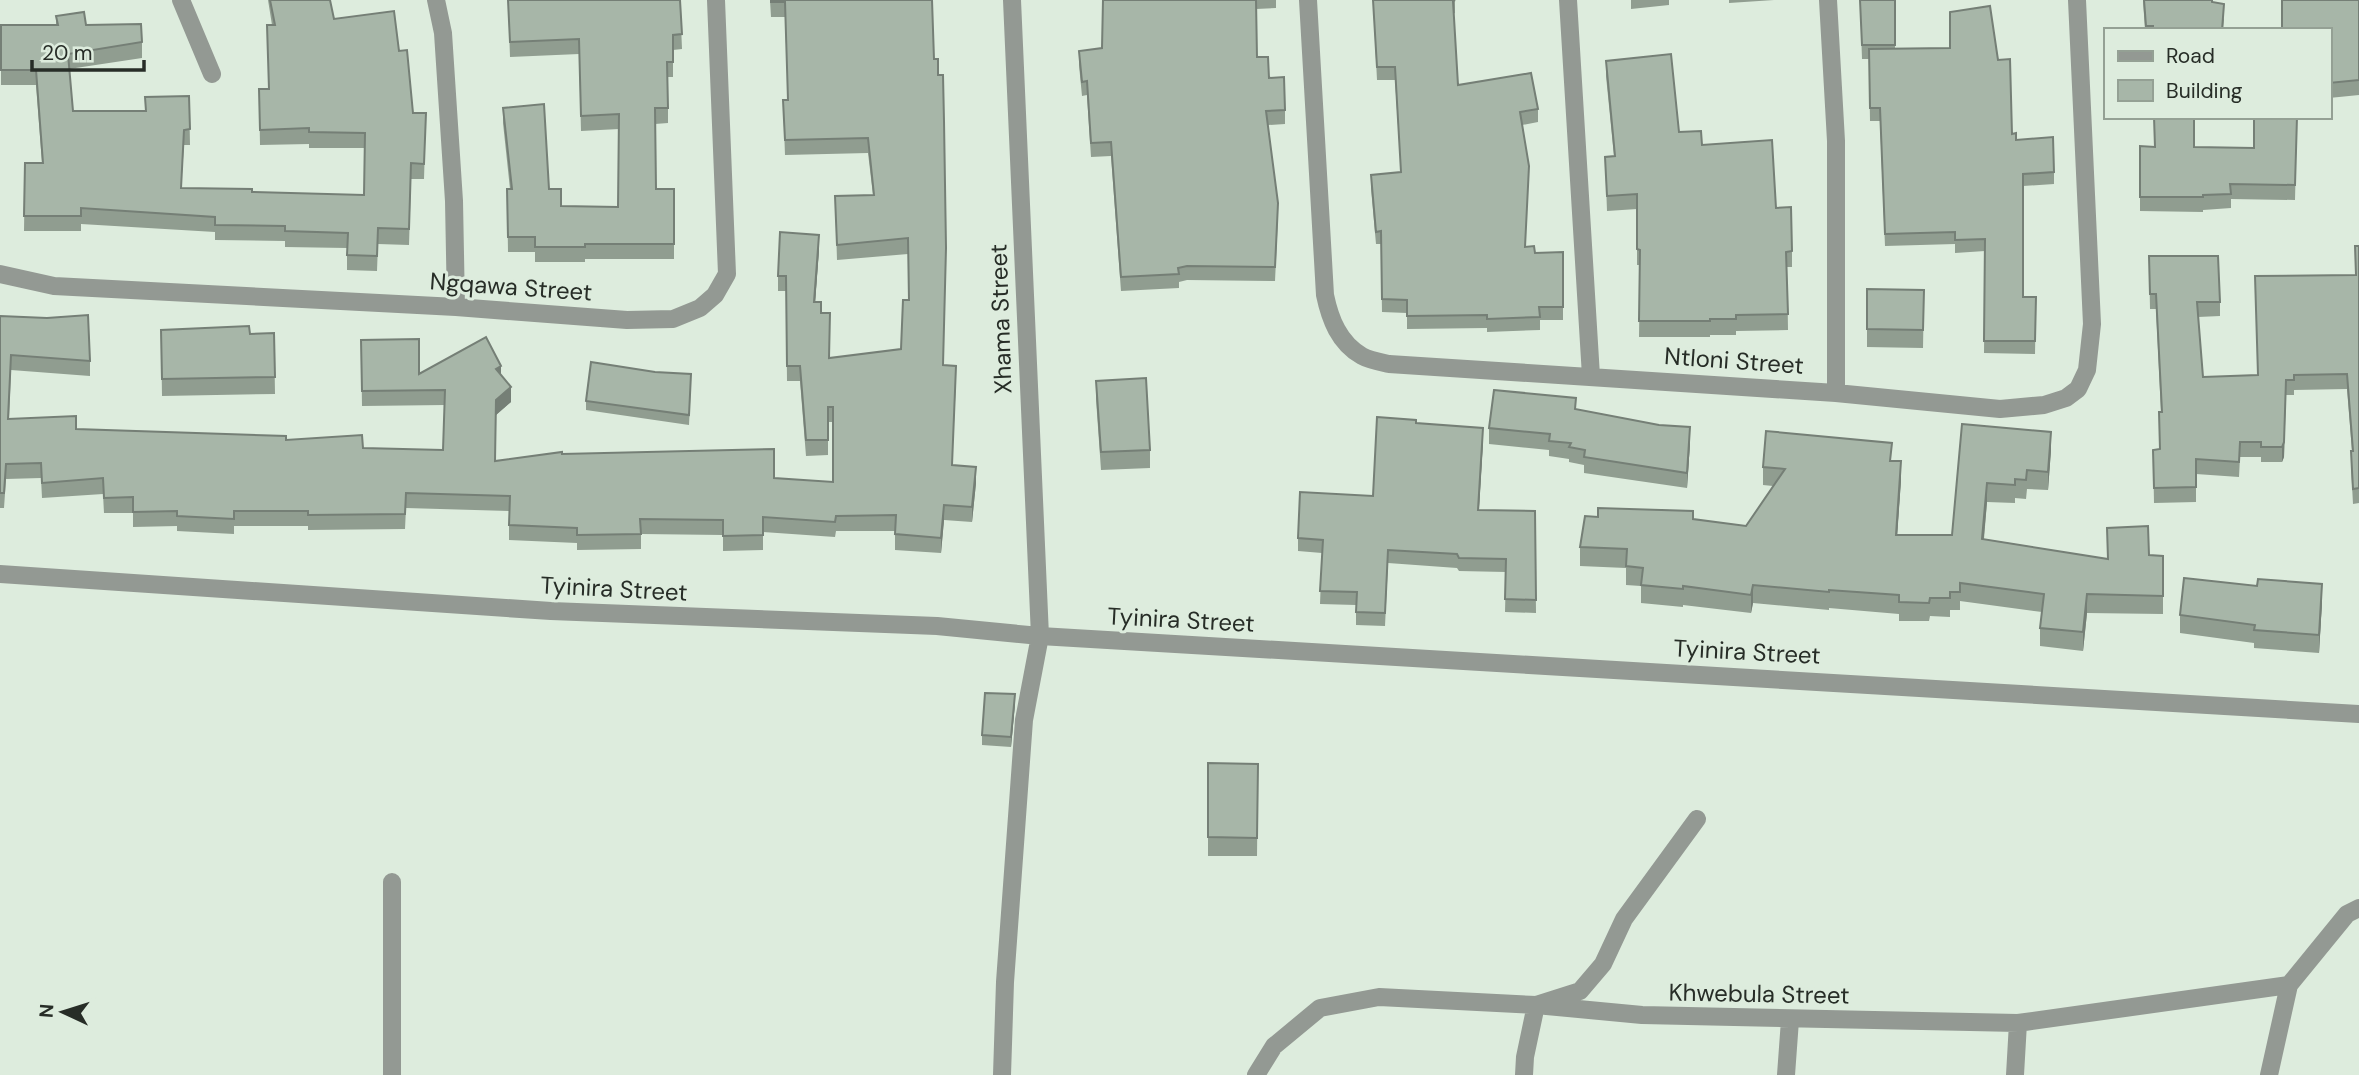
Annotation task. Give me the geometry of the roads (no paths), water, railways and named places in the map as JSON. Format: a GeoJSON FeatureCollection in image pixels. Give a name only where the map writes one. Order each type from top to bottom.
{"type":"FeatureCollection","features":[{"type":"Feature","properties":{"kind":"street"},"geometry":{"type":"LineString","coordinates":[[181,0],[212,74]]}},
{"type":"Feature","properties":{"kind":"street"},"geometry":{"type":"LineString","coordinates":[[436,0],[444,46],[454,201],[456,307]]}},
{"type":"Feature","properties":{"kind":"street","name":"Ngqawa Street"},"geometry":{"type":"LineString","coordinates":[[0,274],[54,286],[456,307],[627,320],[673,319],[701,308],[715,295],[727,274],[716,0]]}},
{"type":"Feature","properties":{"kind":"street","name":"Xhama Street"},"geometry":{"type":"LineString","coordinates":[[1002,1075],[1005,982],[1024,720],[1040,636],[1012,0]]}},
{"type":"Feature","properties":{"kind":"street","name":"Ntloni Street"},"geometry":{"type":"LineString","coordinates":[[1308,0],[1325,295],[1329,317],[1343,340],[1362,356],[1389,364],[1836,393],[2000,409],[2044,405],[2066,398],[2078,389],[2087,370],[2092,324],[2077,0]]}},
{"type":"Feature","properties":{"kind":"street"},"geometry":{"type":"LineString","coordinates":[[1568,0],[1591,376]]}},
{"type":"Feature","properties":{"kind":"street"},"geometry":{"type":"LineString","coordinates":[[1828,0],[1836,141],[1836,393]]}},
{"type":"Feature","properties":{"kind":"street","name":"Tyinira Street"},"geometry":{"type":"LineString","coordinates":[[0,574],[551,611],[937,626],[1040,636],[2226,704],[2359,714]]}},
{"type":"Feature","properties":{"kind":"street"},"geometry":{"type":"LineString","coordinates":[[1524,1075],[1536,1005],[1580,991],[1604,964],[1623,919],[1697,819]]}},
{"type":"Feature","properties":{"kind":"street"},"geometry":{"type":"LineString","coordinates":[[392,882],[392,1075]]}},
{"type":"Feature","properties":{"kind":"street"},"geometry":{"type":"LineString","coordinates":[[2269,1075],[2289,985],[2347,914],[2359,908]]}},
{"type":"Feature","properties":{"kind":"street","name":"Khwebula Street"},"geometry":{"type":"LineString","coordinates":[[1256,1075],[1274,1046],[1320,1008],[1379,997],[1536,1005],[1643,1015],[2018,1023],[2289,985]]}},
{"type":"Feature","properties":{"kind":"street"},"geometry":{"type":"LineString","coordinates":[[1786,1075],[1790,1020]]}},
{"type":"Feature","properties":{"kind":"street"},"geometry":{"type":"LineString","coordinates":[[2015,1075],[2018,1023]]}}]}
